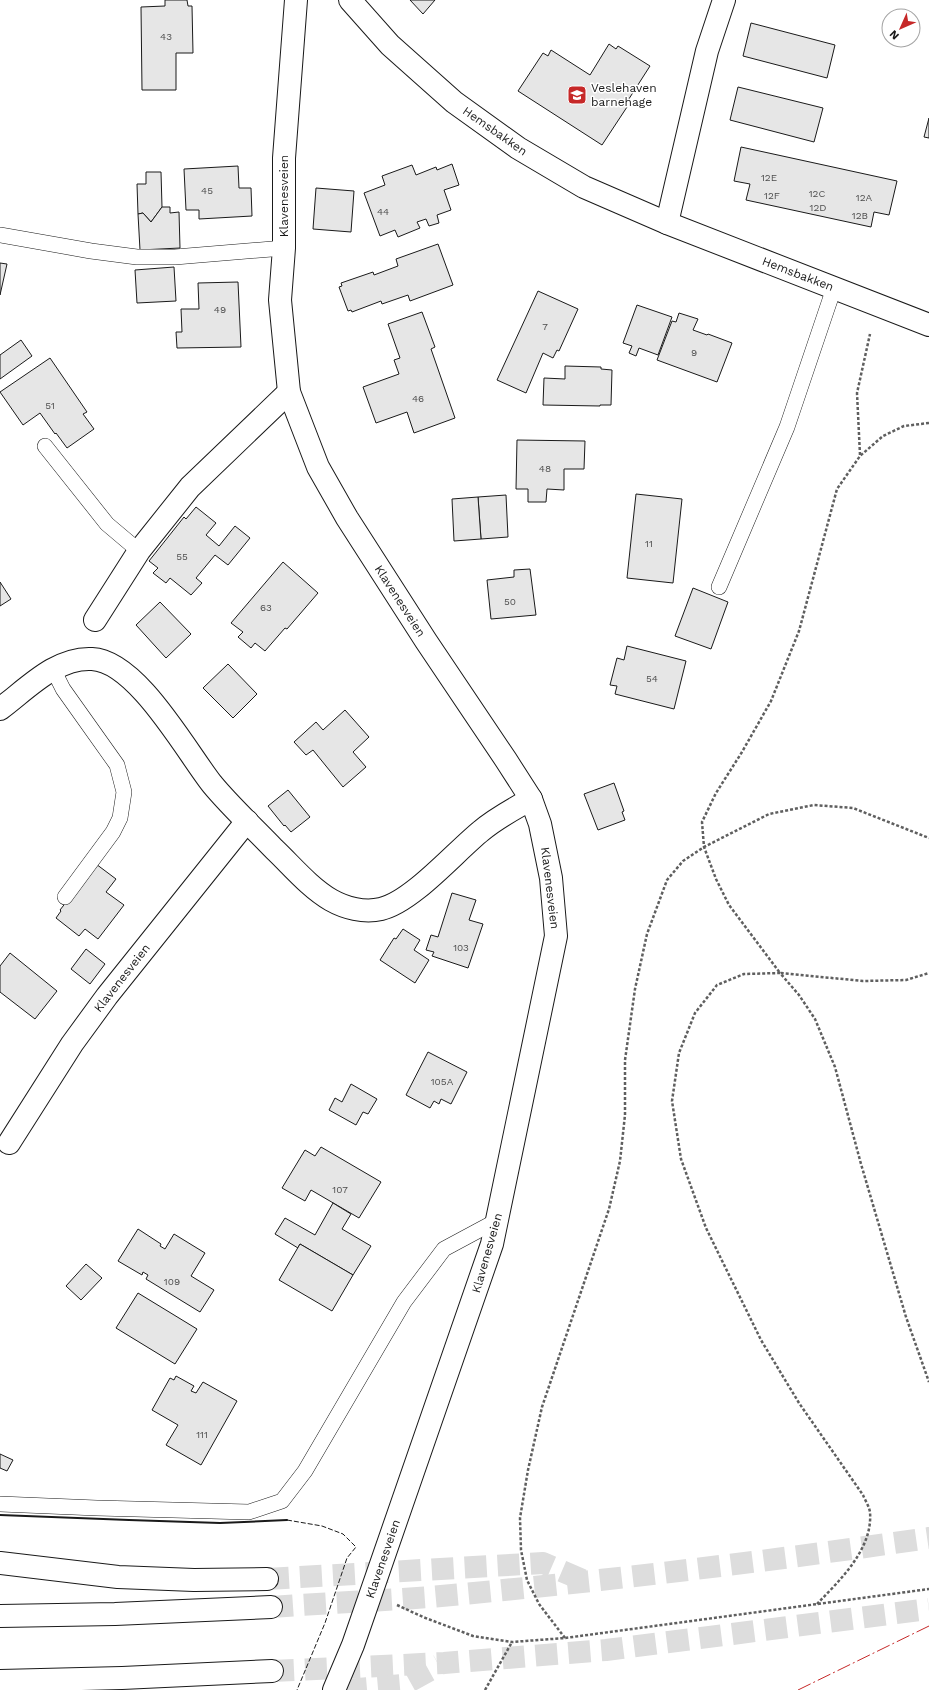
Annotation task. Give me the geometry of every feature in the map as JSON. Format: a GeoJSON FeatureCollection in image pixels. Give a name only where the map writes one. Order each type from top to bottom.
{"type":"FeatureCollection","features":[{"type":"Feature","properties":{"kind":"main road","name":"Klavenesveien"},"geometry":{"type":"LineString","coordinates":[[296,0],[284,158],[284,248],[280,300],[289,392],[318,467],[347,518],[426,641],[531,799],[540,824],[551,878],[556,936],[492,1244],[353,1645],[334,1690]]}},
{"type":"Feature","properties":{"kind":"main road","name":"Hemsbakken"},"geometry":{"type":"LineString","coordinates":[[350,0],[390,45],[454,102],[518,148],[584,187],[667,223],[929,325]]}},
{"type":"Feature","properties":{"kind":"main road"},"geometry":{"type":"LineString","coordinates":[[667,223],[707,51],[724,0]]}},
{"type":"Feature","properties":{"kind":"main road"},"geometry":{"type":"LineString","coordinates":[[95,620],[139,551],[190,487],[289,392]]}},
{"type":"Feature","properties":{"kind":"main road"},"geometry":{"type":"LineString","coordinates":[[0,709],[53,669],[71,661],[93,659],[121,670],[143,691],[228,804],[312,886],[331,900],[350,908],[364,911],[381,909],[401,901],[482,830],[531,799]]}},
{"type":"Feature","properties":{"kind":"main road","name":"Klavenesveien"},"geometry":{"type":"LineString","coordinates":[[9,1143],[72,1044],[107,996],[246,821]]}},
{"type":"Feature","properties":{"kind":"main road"},"geometry":{"type":"LineString","coordinates":[[0,1563],[118,1577],[194,1580],[266,1579]]}},
{"type":"Feature","properties":{"kind":"main road"},"geometry":{"type":"LineString","coordinates":[[0,1616],[115,1614],[271,1607]]}},
{"type":"Feature","properties":{"kind":"main road"},"geometry":{"type":"LineString","coordinates":[[0,1681],[122,1678],[272,1670]]}},
{"type":"Feature","properties":{"kind":"lane"},"geometry":{"type":"LineString","coordinates":[[0,235],[91,251],[137,257],[175,257],[284,248]]}},
{"type":"Feature","properties":{"kind":"lane"},"geometry":{"type":"LineString","coordinates":[[719,587],[787,427],[834,288]]}},
{"type":"Feature","properties":{"kind":"lane"},"geometry":{"type":"LineString","coordinates":[[45,446],[107,524],[139,551]]}},
{"type":"Feature","properties":{"kind":"lane"},"geometry":{"type":"LineString","coordinates":[[53,669],[63,688],[117,764],[124,792],[120,818],[113,832],[65,897]]}},
{"type":"Feature","properties":{"kind":"lane"},"geometry":{"type":"LineString","coordinates":[[0,1504],[249,1512],[282,1501],[305,1471],[404,1302],[444,1249],[498,1220]]}},
{"type":"Feature","properties":{"kind":"path"},"geometry":{"type":"LineString","coordinates":[[860,456],[857,394],[877,305]]}},
{"type":"Feature","properties":{"kind":"path"},"geometry":{"type":"LineString","coordinates":[[929,423],[904,426],[883,436],[860,456],[837,489],[799,631],[771,702],[716,793],[702,822],[704,847],[716,879],[729,905],[815,1019],[835,1067],[861,1164],[904,1310],[929,1382]]}},
{"type":"Feature","properties":{"kind":"path"},"geometry":{"type":"LineString","coordinates":[[565,1638],[539,1604],[527,1580],[521,1550],[520,1518],[528,1470],[542,1407],[609,1209],[620,1161],[625,1115],[625,1060],[635,989],[647,934],[668,880],[683,861],[704,847],[769,814],[814,805],[853,808],[929,838]]}},
{"type":"Feature","properties":{"kind":"path"},"geometry":{"type":"LineString","coordinates":[[817,1604],[846,1574],[860,1552],[870,1526],[870,1510],[863,1495],[799,1403],[762,1340],[710,1235],[681,1159],[672,1101],[679,1053],[695,1013],[717,985],[744,974],[780,973],[863,981],[906,980],[929,973]]}},
{"type":"Feature","properties":{"kind":"path"},"geometry":{"type":"LineString","coordinates":[[371,1593],[423,1617],[473,1636],[512,1642],[565,1638],[929,1589]]}},
{"type":"Feature","properties":{"kind":"path"},"geometry":{"type":"LineString","coordinates":[[485,1690],[512,1642]]}},
{"type":"Feature","properties":{"kind":"building"},"geometry":{"type":"Polygon","coordinates":[[[165,0],[187,0],[188,6],[192,6],[193,53],[176,53],[176,90],[142,90],[141,7],[165,6],[165,0]]]}},
{"type":"Feature","properties":{"kind":"building"},"geometry":{"type":"Polygon","coordinates":[[[410,0],[435,0],[423,14],[410,0]]]}},
{"type":"Feature","properties":{"kind":"building"},"geometry":{"type":"Polygon","coordinates":[[[751,23],[835,45],[827,78],[743,56],[751,23]]]}},
{"type":"Feature","properties":{"kind":"building"},"geometry":{"type":"Polygon","coordinates":[[[609,44],[616,49],[618,46],[650,66],[625,105],[627,107],[602,145],[518,91],[543,53],[548,56],[551,50],[590,75],[609,44]]]}},
{"type":"Feature","properties":{"kind":"building"},"geometry":{"type":"Polygon","coordinates":[[[738,87],[823,108],[814,142],[730,120],[738,87]]]}},
{"type":"Feature","properties":{"kind":"building"},"geometry":{"type":"Polygon","coordinates":[[[929,118],[929,138],[924,137],[929,118]]]}},
{"type":"Feature","properties":{"kind":"building"},"geometry":{"type":"Polygon","coordinates":[[[741,147],[897,181],[889,215],[874,212],[871,227],[746,200],[750,184],[734,181],[741,147]]]}},
{"type":"Feature","properties":{"kind":"building"},"geometry":{"type":"Polygon","coordinates":[[[452,164],[459,185],[444,190],[451,210],[437,215],[439,223],[429,226],[426,219],[417,222],[420,228],[398,237],[395,230],[380,236],[364,193],[385,185],[382,176],[412,165],[416,175],[436,167],[437,170],[452,164]]]}},
{"type":"Feature","properties":{"kind":"building"},"geometry":{"type":"Polygon","coordinates":[[[238,166],[239,188],[251,188],[252,216],[199,219],[199,210],[186,210],[184,169],[238,166]]]}},
{"type":"Feature","properties":{"kind":"building"},"geometry":{"type":"Polygon","coordinates":[[[146,172],[161,172],[162,207],[151,222],[143,213],[138,214],[137,184],[146,184],[146,172]]]}},
{"type":"Feature","properties":{"kind":"building"},"geometry":{"type":"Polygon","coordinates":[[[316,188],[354,191],[351,232],[313,229],[316,188]]]}},
{"type":"Feature","properties":{"kind":"building"},"geometry":{"type":"Polygon","coordinates":[[[162,207],[170,207],[170,213],[179,212],[180,248],[140,250],[138,214],[143,213],[151,222],[162,207]]]}},
{"type":"Feature","properties":{"kind":"building"},"geometry":{"type":"Polygon","coordinates":[[[438,244],[453,285],[410,301],[408,295],[382,304],[381,301],[352,312],[351,310],[348,311],[339,287],[342,286],[341,283],[373,272],[374,275],[398,266],[396,259],[438,244]]]}},
{"type":"Feature","properties":{"kind":"building"},"geometry":{"type":"Polygon","coordinates":[[[0,263],[7,264],[0,295],[0,263]]]}},
{"type":"Feature","properties":{"kind":"building"},"geometry":{"type":"Polygon","coordinates":[[[174,267],[176,301],[137,303],[135,270],[174,267]]]}},
{"type":"Feature","properties":{"kind":"building"},"geometry":{"type":"Polygon","coordinates":[[[238,282],[241,347],[177,348],[176,332],[182,332],[181,309],[199,309],[198,283],[238,282]]]}},
{"type":"Feature","properties":{"kind":"building"},"geometry":{"type":"Polygon","coordinates":[[[538,291],[578,309],[559,351],[557,350],[553,358],[543,353],[526,393],[497,380],[538,291]]]}},
{"type":"Feature","properties":{"kind":"building"},"geometry":{"type":"Polygon","coordinates":[[[637,305],[672,317],[658,355],[639,348],[636,356],[629,353],[632,346],[623,343],[637,305]]]}},
{"type":"Feature","properties":{"kind":"building"},"geometry":{"type":"Polygon","coordinates":[[[422,312],[435,347],[431,349],[455,418],[414,433],[407,412],[376,423],[363,387],[399,374],[394,360],[400,358],[388,324],[422,312]]]}},
{"type":"Feature","properties":{"kind":"building"},"geometry":{"type":"Polygon","coordinates":[[[679,313],[698,319],[693,330],[732,343],[717,382],[657,360],[672,321],[676,322],[679,313]]]}},
{"type":"Feature","properties":{"kind":"building"},"geometry":{"type":"Polygon","coordinates":[[[21,340],[32,356],[0,379],[0,355],[21,340]]]}},
{"type":"Feature","properties":{"kind":"building"},"geometry":{"type":"Polygon","coordinates":[[[50,358],[87,412],[83,414],[94,429],[67,448],[40,413],[23,425],[0,392],[50,358]]]}},
{"type":"Feature","properties":{"kind":"building"},"geometry":{"type":"Polygon","coordinates":[[[565,366],[601,367],[601,369],[612,370],[611,405],[543,405],[544,378],[565,379],[565,366]]]}},
{"type":"Feature","properties":{"kind":"building"},"geometry":{"type":"Polygon","coordinates":[[[517,440],[585,441],[584,469],[564,469],[564,490],[547,489],[546,502],[528,502],[528,489],[516,489],[517,440]]]}},
{"type":"Feature","properties":{"kind":"building"},"geometry":{"type":"Polygon","coordinates":[[[636,494],[682,499],[673,583],[627,578],[636,494]]]}},
{"type":"Feature","properties":{"kind":"building"},"geometry":{"type":"Polygon","coordinates":[[[506,495],[508,537],[481,539],[478,497],[506,495]]]}},
{"type":"Feature","properties":{"kind":"building"},"geometry":{"type":"Polygon","coordinates":[[[478,497],[481,539],[454,541],[452,499],[478,497]]]}},
{"type":"Feature","properties":{"kind":"building"},"geometry":{"type":"Polygon","coordinates":[[[196,507],[216,523],[206,535],[219,546],[235,526],[250,538],[228,565],[215,555],[196,578],[202,583],[191,595],[170,578],[166,583],[153,573],[158,568],[149,561],[184,517],[186,519],[196,507]]]}},
{"type":"Feature","properties":{"kind":"building"},"geometry":{"type":"Polygon","coordinates":[[[283,562],[318,593],[287,629],[285,628],[265,651],[255,643],[251,648],[238,637],[243,632],[231,623],[283,562]]]}},
{"type":"Feature","properties":{"kind":"building"},"geometry":{"type":"Polygon","coordinates":[[[530,569],[536,615],[491,619],[487,580],[514,577],[514,570],[530,569]]]}},
{"type":"Feature","properties":{"kind":"building"},"geometry":{"type":"Polygon","coordinates":[[[0,582],[11,599],[0,606],[0,582]]]}},
{"type":"Feature","properties":{"kind":"building"},"geometry":{"type":"Polygon","coordinates":[[[693,588],[728,602],[711,649],[675,636],[693,588]]]}},
{"type":"Feature","properties":{"kind":"building"},"geometry":{"type":"Polygon","coordinates":[[[160,602],[191,634],[166,658],[136,625],[160,602]]]}},
{"type":"Feature","properties":{"kind":"building"},"geometry":{"type":"Polygon","coordinates":[[[627,646],[686,661],[674,709],[615,694],[617,686],[610,685],[617,658],[624,660],[627,646]]]}},
{"type":"Feature","properties":{"kind":"building"},"geometry":{"type":"Polygon","coordinates":[[[228,664],[257,694],[233,718],[203,688],[228,664]]]}},
{"type":"Feature","properties":{"kind":"building"},"geometry":{"type":"Polygon","coordinates":[[[345,710],[369,737],[353,752],[366,767],[343,787],[313,750],[306,755],[294,742],[316,722],[323,730],[345,710]]]}},
{"type":"Feature","properties":{"kind":"building"},"geometry":{"type":"Polygon","coordinates":[[[614,783],[624,811],[622,812],[625,820],[598,830],[584,794],[614,783]]]}},
{"type":"Feature","properties":{"kind":"building"},"geometry":{"type":"Polygon","coordinates":[[[288,790],[310,817],[291,832],[285,825],[284,826],[268,806],[288,790]]]}},
{"type":"Feature","properties":{"kind":"building"},"geometry":{"type":"Polygon","coordinates":[[[96,864],[116,879],[106,892],[124,905],[98,939],[85,929],[79,936],[56,918],[61,911],[60,910],[96,864]]]}},
{"type":"Feature","properties":{"kind":"building"},"geometry":{"type":"Polygon","coordinates":[[[452,893],[476,900],[469,920],[483,924],[468,968],[432,956],[434,952],[426,950],[431,935],[438,937],[452,893]]]}},
{"type":"Feature","properties":{"kind":"building"},"geometry":{"type":"Polygon","coordinates":[[[403,929],[420,940],[414,950],[429,960],[415,983],[380,960],[394,938],[396,939],[403,929]]]}},
{"type":"Feature","properties":{"kind":"building"},"geometry":{"type":"Polygon","coordinates":[[[86,949],[105,964],[90,984],[71,969],[86,949]]]}},
{"type":"Feature","properties":{"kind":"building"},"geometry":{"type":"Polygon","coordinates":[[[10,953],[57,991],[35,1019],[0,992],[0,966],[10,953]]]}},
{"type":"Feature","properties":{"kind":"building"},"geometry":{"type":"Polygon","coordinates":[[[428,1052],[467,1072],[451,1104],[441,1099],[439,1104],[434,1101],[430,1108],[406,1095],[428,1052]]]}},
{"type":"Feature","properties":{"kind":"building"},"geometry":{"type":"Polygon","coordinates":[[[351,1084],[377,1099],[368,1114],[363,1112],[356,1125],[329,1110],[335,1098],[342,1102],[351,1084]]]}},
{"type":"Feature","properties":{"kind":"building"},"geometry":{"type":"Polygon","coordinates":[[[321,1147],[381,1182],[359,1218],[311,1190],[305,1201],[282,1188],[305,1150],[315,1156],[321,1147]]]}},
{"type":"Feature","properties":{"kind":"building"},"geometry":{"type":"Polygon","coordinates":[[[333,1203],[351,1214],[342,1229],[371,1246],[353,1275],[300,1244],[298,1248],[275,1234],[285,1218],[315,1235],[333,1203]]]}},
{"type":"Feature","properties":{"kind":"building"},"geometry":{"type":"Polygon","coordinates":[[[138,1229],[161,1244],[160,1246],[165,1249],[174,1234],[205,1253],[191,1276],[214,1290],[200,1312],[146,1279],[148,1275],[143,1272],[142,1275],[118,1261],[138,1229]]]}},
{"type":"Feature","properties":{"kind":"building"},"geometry":{"type":"Polygon","coordinates":[[[300,1244],[353,1275],[332,1311],[279,1280],[300,1244]]]}},
{"type":"Feature","properties":{"kind":"building"},"geometry":{"type":"Polygon","coordinates":[[[86,1264],[102,1278],[81,1300],[66,1286],[86,1264]]]}},
{"type":"Feature","properties":{"kind":"building"},"geometry":{"type":"Polygon","coordinates":[[[138,1293],[197,1329],[175,1364],[116,1328],[138,1293]]]}},
{"type":"Feature","properties":{"kind":"building"},"geometry":{"type":"Polygon","coordinates":[[[176,1376],[194,1386],[191,1391],[196,1393],[203,1382],[237,1401],[201,1465],[166,1445],[178,1425],[152,1410],[170,1378],[174,1380],[176,1376]]]}},
{"type":"Feature","properties":{"kind":"building"},"geometry":{"type":"Polygon","coordinates":[[[0,1454],[13,1460],[7,1471],[0,1468],[0,1454]]]}},
{"type":"Feature","properties":{"kind":"tunnel"},"geometry":{"type":"LineString","coordinates":[[271,1607],[430,1597],[555,1585],[742,1563],[929,1538]]}},
{"type":"Feature","properties":{"kind":"tunnel"},"geometry":{"type":"LineString","coordinates":[[267,1579],[543,1563],[585,1581]]}},
{"type":"Feature","properties":{"kind":"tunnel"},"geometry":{"type":"LineString","coordinates":[[272,1671],[444,1663],[606,1650],[929,1609]]}},
{"type":"Feature","properties":{"kind":"tunnel"},"geometry":{"type":"LineString","coordinates":[[345,1690],[403,1685],[439,1665]]}},
{"type":"Feature","properties":{"kind":"fence"},"geometry":{"type":"LineString","coordinates":[[287,1520],[322,1526],[343,1534],[356,1547],[347,1558],[325,1623],[297,1690]]}},
{"type":"Feature","properties":{"kind":"wall"},"geometry":{"type":"LineString","coordinates":[[0,1515],[220,1523],[287,1520]]}},
{"type":"Feature","properties":{"kind":"power"},"geometry":{"type":"LineString","coordinates":[[798,1690],[929,1626]]}},
{"type":"Feature","properties":{"kind":"place","name":"Veslehaven barnehage"},"geometry":{"type":"Point","coordinates":[577,95]}}]}
